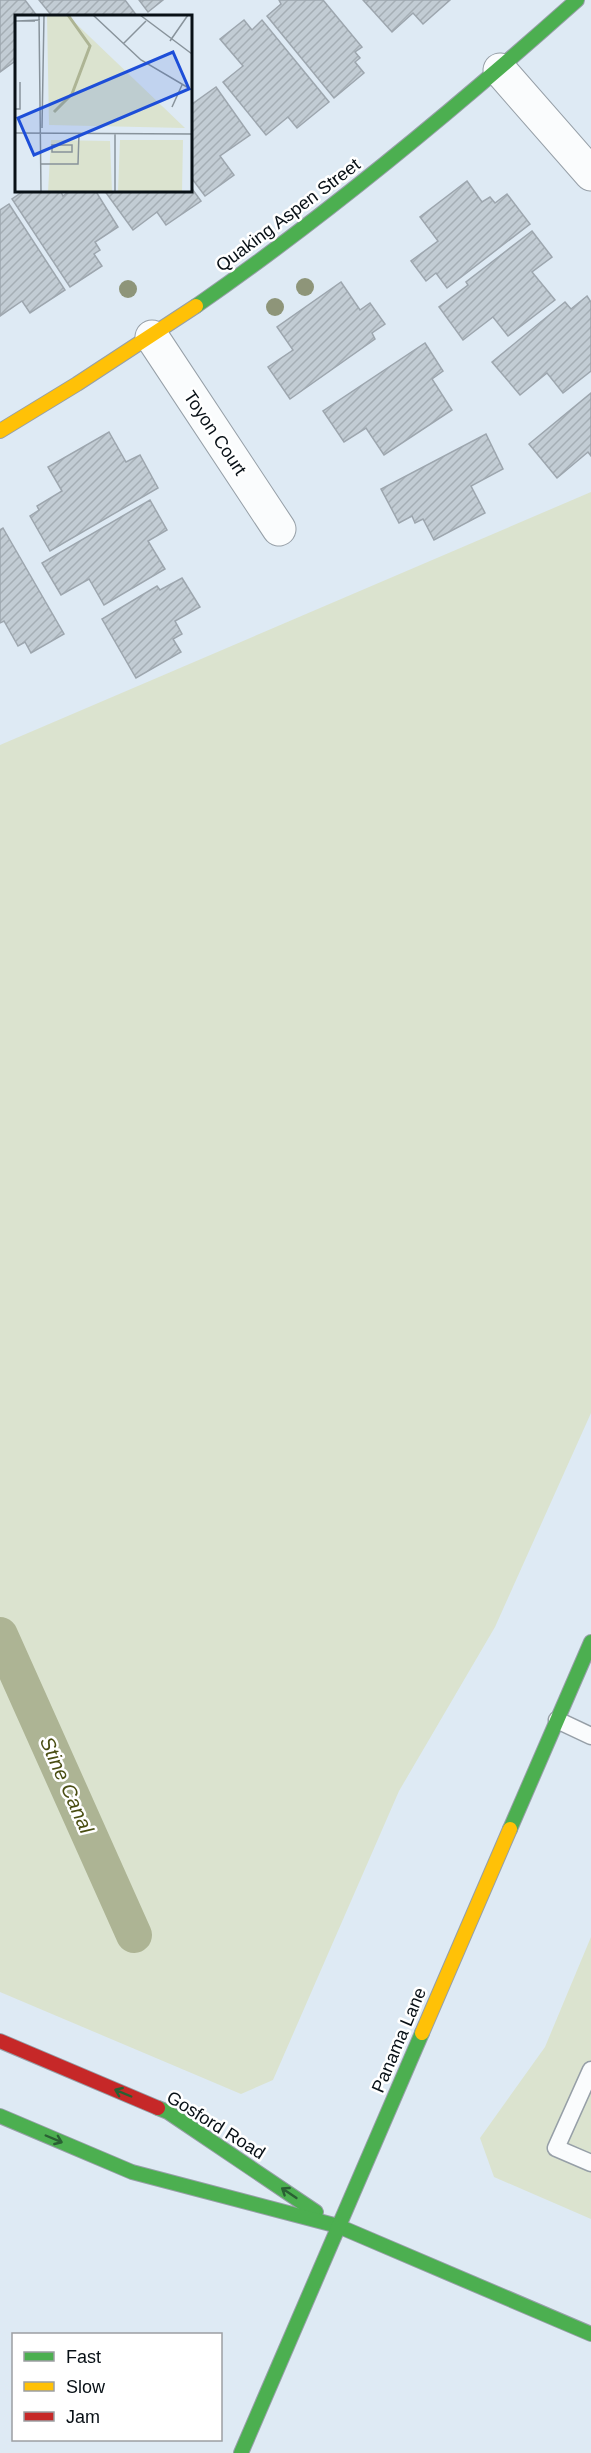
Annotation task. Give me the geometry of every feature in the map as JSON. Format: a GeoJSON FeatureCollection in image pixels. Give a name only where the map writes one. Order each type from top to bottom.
{"type":"FeatureCollection","features":[{"type":"Feature","properties":{"kind":"main road","name":"Quaking Aspen Street"},"geometry":{"type":"LineString","coordinates":[[0,431],[152,337],[292,238],[428,132],[577,0]]}},
{"type":"Feature","properties":{"kind":"main road","name":"Panama Lane"},"geometry":{"type":"LineString","coordinates":[[241,2453],[591,1642]]}},
{"type":"Feature","properties":{"kind":"main road","name":"Gosford Road"},"geometry":{"type":"LineString","coordinates":[[0,2041],[168,2112],[338,2226]]}},
{"type":"Feature","properties":{"kind":"main road","name":"Gosford Road"},"geometry":{"type":"LineString","coordinates":[[0,2116],[132,2172],[338,2226],[591,2334]]}},
{"type":"Feature","properties":{"kind":"street"},"geometry":{"type":"LineString","coordinates":[[500,70],[591,174]]}},
{"type":"Feature","properties":{"kind":"street","name":"Toyon Court"},"geometry":{"type":"LineString","coordinates":[[152,337],[279,529]]}},
{"type":"Feature","properties":{"kind":"lane"},"geometry":{"type":"LineString","coordinates":[[557,1720],[591,1736]]}},
{"type":"Feature","properties":{"kind":"lane"},"geometry":{"type":"LineString","coordinates":[[591,2070],[586,2094],[556,2148],[591,2163]]}},
{"type":"Feature","properties":{"kind":"green space"},"geometry":{"type":"Polygon","coordinates":[[[591,492],[591,1413],[495,1627],[399,1791],[273,2080],[241,2094],[0,1992],[0,745],[591,492]]]}},
{"type":"Feature","properties":{"kind":"green space"},"geometry":{"type":"Polygon","coordinates":[[[591,1937],[591,2219],[494,2177],[480,2138],[545,2047],[591,1937]]]}},
{"type":"Feature","properties":{"kind":"building"},"geometry":{"type":"Polygon","coordinates":[[[0,0],[25,0],[36,15],[15,15],[15,64],[0,72],[0,0]]]}},
{"type":"Feature","properties":{"kind":"building"},"geometry":{"type":"Polygon","coordinates":[[[39,0],[125,0],[136,15],[51,15],[39,0]]]}},
{"type":"Feature","properties":{"kind":"building"},"geometry":{"type":"Polygon","coordinates":[[[139,0],[163,0],[148,12],[139,0]]]}},
{"type":"Feature","properties":{"kind":"building"},"geometry":{"type":"Polygon","coordinates":[[[279,0],[323,0],[362,47],[355,52],[360,58],[355,62],[364,73],[334,98],[267,16],[281,4],[279,0]]]}},
{"type":"Feature","properties":{"kind":"building"},"geometry":{"type":"Polygon","coordinates":[[[363,0],[450,0],[423,24],[413,13],[392,32],[363,0]]]}},
{"type":"Feature","properties":{"kind":"building"},"geometry":{"type":"Polygon","coordinates":[[[244,20],[252,30],[262,20],[329,102],[297,128],[288,117],[266,135],[223,82],[243,66],[220,39],[244,20]]]}},
{"type":"Feature","properties":{"kind":"building"},"geometry":{"type":"Polygon","coordinates":[[[216,87],[250,135],[220,156],[234,175],[205,196],[192,179],[192,104],[216,87]]]}},
{"type":"Feature","properties":{"kind":"building"},"geometry":{"type":"Polygon","coordinates":[[[467,181],[482,202],[490,197],[495,203],[507,194],[530,224],[447,288],[436,273],[426,281],[411,261],[438,241],[420,217],[467,181]]]}},
{"type":"Feature","properties":{"kind":"building"},"geometry":{"type":"Polygon","coordinates":[[[192,189],[201,201],[166,225],[157,212],[133,230],[105,192],[192,192],[192,189]]]}},
{"type":"Feature","properties":{"kind":"building"},"geometry":{"type":"Polygon","coordinates":[[[22,192],[61,192],[63,196],[68,192],[96,192],[118,227],[95,242],[100,250],[94,254],[102,266],[70,287],[12,199],[22,192]]]}},
{"type":"Feature","properties":{"kind":"building"},"geometry":{"type":"Polygon","coordinates":[[[9,204],[65,290],[30,313],[22,301],[0,316],[0,210],[9,204]]]}},
{"type":"Feature","properties":{"kind":"building"},"geometry":{"type":"Polygon","coordinates":[[[532,231],[552,257],[532,272],[555,300],[508,336],[493,317],[463,340],[439,307],[468,285],[466,282],[532,231]]]}},
{"type":"Feature","properties":{"kind":"building"},"geometry":{"type":"Polygon","coordinates":[[[341,282],[360,310],[370,303],[385,324],[372,333],[375,339],[290,399],[268,367],[293,350],[277,327],[341,282]]]}},
{"type":"Feature","properties":{"kind":"building"},"geometry":{"type":"Polygon","coordinates":[[[587,296],[591,302],[591,371],[563,393],[547,373],[520,395],[492,362],[565,302],[571,309],[587,296]]]}},
{"type":"Feature","properties":{"kind":"building"},"geometry":{"type":"Polygon","coordinates":[[[425,343],[443,371],[432,379],[452,410],[384,455],[366,428],[344,442],[323,411],[425,343]]]}},
{"type":"Feature","properties":{"kind":"building"},"geometry":{"type":"Polygon","coordinates":[[[591,393],[591,456],[588,452],[557,478],[529,444],[591,393]]]}},
{"type":"Feature","properties":{"kind":"building"},"geometry":{"type":"Polygon","coordinates":[[[109,432],[126,462],[140,455],[158,488],[50,551],[30,516],[39,510],[37,506],[62,491],[48,467],[109,432]]]}},
{"type":"Feature","properties":{"kind":"building"},"geometry":{"type":"Polygon","coordinates":[[[486,434],[503,469],[471,486],[485,513],[434,540],[423,519],[415,523],[412,516],[399,523],[381,489],[486,434]]]}},
{"type":"Feature","properties":{"kind":"building"},"geometry":{"type":"Polygon","coordinates":[[[150,500],[167,530],[148,541],[165,569],[104,605],[89,579],[61,595],[42,563],[150,500]]]}},
{"type":"Feature","properties":{"kind":"building"},"geometry":{"type":"Polygon","coordinates":[[[3,528],[64,634],[31,653],[25,642],[18,646],[4,621],[0,623],[0,530],[3,528]]]}},
{"type":"Feature","properties":{"kind":"building"},"geometry":{"type":"Polygon","coordinates":[[[182,578],[200,607],[175,621],[182,634],[173,639],[181,652],[136,678],[102,619],[157,586],[160,590],[182,578]]]}},
{"type":"Feature","properties":{"kind":"waterway","name":"Stine Canal"},"geometry":{"type":"LineString","coordinates":[[0,1635],[134,1935]]}},
{"type":"Feature","properties":{"kind":"traffic: fast"},"geometry":{"type":"LineString","coordinates":[[196,306],[246,271],[391,159],[577,0]]}},
{"type":"Feature","properties":{"kind":"traffic: fast"},"geometry":{"type":"LineString","coordinates":[[510,1829],[591,1642]]}},
{"type":"Feature","properties":{"kind":"traffic: fast"},"geometry":{"type":"LineString","coordinates":[[241,2453],[422,2033]]}},
{"type":"Feature","properties":{"kind":"traffic: fast"},"geometry":{"type":"LineString","coordinates":[[158,2108],[168,2112],[316,2212]]}},
{"type":"Feature","properties":{"kind":"traffic: fast"},"geometry":{"type":"LineString","coordinates":[[0,2116],[132,2172],[338,2226],[591,2334]]}},
{"type":"Feature","properties":{"kind":"traffic: slow"},"geometry":{"type":"LineString","coordinates":[[0,431],[196,306]]}},
{"type":"Feature","properties":{"kind":"traffic: slow"},"geometry":{"type":"LineString","coordinates":[[422,2033],[510,1829]]}},
{"type":"Feature","properties":{"kind":"traffic: jam"},"geometry":{"type":"LineString","coordinates":[[0,2041],[158,2108]]}}]}
